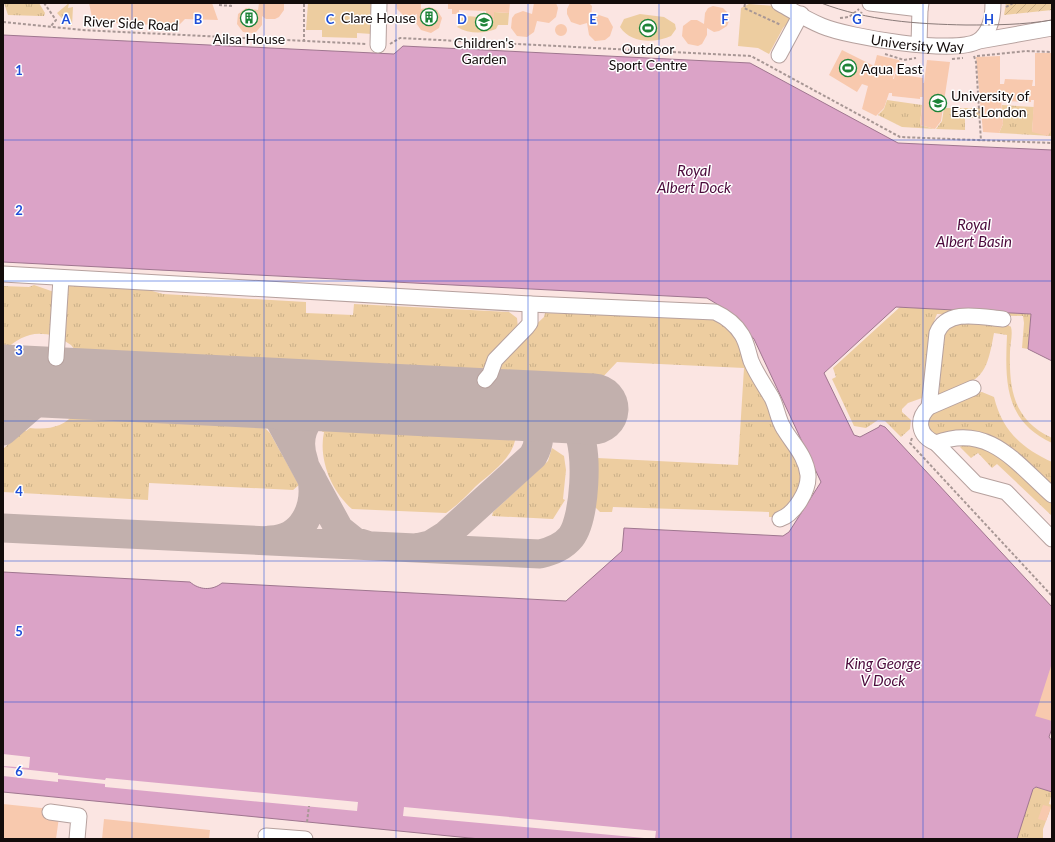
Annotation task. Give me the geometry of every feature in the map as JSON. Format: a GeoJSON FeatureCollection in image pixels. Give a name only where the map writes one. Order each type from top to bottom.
{"type":"FeatureCollection","features":[{"type":"Feature","properties":{"kind":"street"},"geometry":{"type":"LineString","coordinates":[[378,45],[379,3]]}},
{"type":"Feature","properties":{"kind":"street","name":"University Way"},"geometry":{"type":"LineString","coordinates":[[779,3],[822,26],[854,36],[879,41],[958,46],[970,45],[979,40],[988,28],[996,6]]}},
{"type":"Feature","properties":{"kind":"street"},"geometry":{"type":"LineString","coordinates":[[865,5],[921,6],[919,44]]}},
{"type":"Feature","properties":{"kind":"street"},"geometry":{"type":"LineString","coordinates":[[779,55],[801,14]]}},
{"type":"Feature","properties":{"kind":"street"},"geometry":{"type":"LineString","coordinates":[[979,40],[1052,28]]}},
{"type":"Feature","properties":{"kind":"street"},"geometry":{"type":"LineString","coordinates":[[3,274],[530,304],[700,310],[715,312],[729,320],[746,340],[751,359],[771,397],[780,421],[799,449],[807,469],[808,481],[803,495],[788,515],[780,519]]}},
{"type":"Feature","properties":{"kind":"street"},"geometry":{"type":"LineString","coordinates":[[56,358],[61,278]]}},
{"type":"Feature","properties":{"kind":"street"},"geometry":{"type":"LineString","coordinates":[[485,380],[490,374],[495,360],[530,323],[530,304]]}},
{"type":"Feature","properties":{"kind":"street"},"geometry":{"type":"LineString","coordinates":[[929,407],[937,333],[940,326],[952,318],[1003,318]]}},
{"type":"Feature","properties":{"kind":"street"},"geometry":{"type":"LineString","coordinates":[[973,388],[929,407],[921,416],[920,426],[924,436],[936,443],[976,484],[1006,492],[1052,539]]}},
{"type":"Feature","properties":{"kind":"street"},"geometry":{"type":"LineString","coordinates":[[936,443],[951,437],[961,437],[974,438],[992,444],[1006,452],[1052,495]]}},
{"type":"Feature","properties":{"kind":"street"},"geometry":{"type":"LineString","coordinates":[[50,812],[79,816],[77,839]]}},
{"type":"Feature","properties":{"kind":"street"},"geometry":{"type":"LineString","coordinates":[[266,836],[305,839]]}},
{"type":"Feature","properties":{"kind":"path"},"geometry":{"type":"LineString","coordinates":[[44,3],[56,20],[51,26]]}},
{"type":"Feature","properties":{"kind":"path"},"geometry":{"type":"LineString","coordinates":[[219,6],[232,6],[232,3]]}},
{"type":"Feature","properties":{"kind":"path"},"geometry":{"type":"LineString","coordinates":[[304,3],[304,42]]}},
{"type":"Feature","properties":{"kind":"path"},"geometry":{"type":"LineString","coordinates":[[996,6],[1007,7],[1013,3]]}},
{"type":"Feature","properties":{"kind":"path"},"geometry":{"type":"LineString","coordinates":[[745,4],[744,8],[786,26]]}},
{"type":"Feature","properties":{"kind":"path"},"geometry":{"type":"LineString","coordinates":[[836,18],[849,17],[865,5]]}},
{"type":"Feature","properties":{"kind":"path","name":"River Side Road"},"geometry":{"type":"LineString","coordinates":[[3,22],[82,30],[304,42],[378,45],[392,44],[400,38],[751,56],[900,137],[1052,143]]}},
{"type":"Feature","properties":{"kind":"path"},"geometry":{"type":"LineString","coordinates":[[974,56],[976,62],[981,141]]}},
{"type":"Feature","properties":{"kind":"path"},"geometry":{"type":"LineString","coordinates":[[914,433],[910,443],[1052,596]]}},
{"type":"Feature","properties":{"kind":"path"},"geometry":{"type":"LineString","coordinates":[[307,822],[309,806]]}},
{"type":"Feature","properties":{"kind":"green space"},"geometry":{"type":"Polygon","coordinates":[[[4,3],[39,3],[45,13],[44,16],[8,15],[4,3]]]}},
{"type":"Feature","properties":{"kind":"green space"},"geometry":{"type":"Polygon","coordinates":[[[69,3],[68,8],[73,7],[72,26],[66,23],[57,13],[69,3]]]}},
{"type":"Feature","properties":{"kind":"green space"},"geometry":{"type":"Polygon","coordinates":[[[308,3],[374,3],[372,34],[357,33],[357,38],[322,37],[322,30],[306,30],[308,3]]]}},
{"type":"Feature","properties":{"kind":"green space"},"geometry":{"type":"Polygon","coordinates":[[[1006,3],[1052,3],[1052,10],[1004,15],[1006,3]]]}},
{"type":"Feature","properties":{"kind":"green space"},"geometry":{"type":"Polygon","coordinates":[[[749,4],[774,6],[792,18],[783,28],[769,54],[758,48],[738,46],[741,8],[749,4]]]}},
{"type":"Feature","properties":{"kind":"green space","name":"Children's Garden"},"geometry":{"type":"Polygon","coordinates":[[[494,12],[509,13],[508,25],[498,25],[496,29],[486,32],[471,32],[457,27],[460,24],[458,20],[466,16],[493,20],[494,12]]]}},
{"type":"Feature","properties":{"kind":"green space","name":"Outdoor Sport Centre"},"geometry":{"type":"Polygon","coordinates":[[[640,14],[664,17],[675,24],[676,29],[671,36],[658,40],[651,41],[630,37],[620,27],[624,19],[640,14]]]}},
{"type":"Feature","properties":{"kind":"green space"},"geometry":{"type":"Polygon","coordinates":[[[887,100],[922,105],[920,125],[935,129],[902,127],[878,115],[884,109],[887,100]]]}},
{"type":"Feature","properties":{"kind":"green space"},"geometry":{"type":"Polygon","coordinates":[[[1002,105],[1034,107],[1032,132],[1052,129],[1052,136],[999,133],[1003,124],[1002,105]]]}},
{"type":"Feature","properties":{"kind":"green space"},"geometry":{"type":"Polygon","coordinates":[[[944,108],[981,108],[981,118],[965,118],[965,130],[936,129],[942,121],[944,108]]]}},
{"type":"Feature","properties":{"kind":"green space"},"geometry":{"type":"Polygon","coordinates":[[[66,284],[138,287],[163,294],[306,302],[306,313],[353,315],[354,304],[509,312],[517,318],[518,328],[487,374],[79,355],[71,345],[60,338],[66,284]]]}},
{"type":"Feature","properties":{"kind":"green space"},"geometry":{"type":"Polygon","coordinates":[[[34,285],[57,293],[55,336],[47,334],[33,334],[15,342],[3,351],[3,286],[29,287],[34,285]]]}},
{"type":"Feature","properties":{"kind":"green space"},"geometry":{"type":"Polygon","coordinates":[[[900,307],[1031,314],[1028,349],[1022,348],[1024,323],[1023,316],[937,314],[933,324],[924,394],[922,398],[908,403],[902,409],[902,412],[911,420],[910,429],[901,437],[885,421],[878,420],[866,428],[854,426],[832,379],[836,377],[833,368],[900,307]]]}},
{"type":"Feature","properties":{"kind":"green space"},"geometry":{"type":"Polygon","coordinates":[[[545,313],[711,317],[727,322],[802,462],[801,494],[774,517],[769,517],[769,512],[613,507],[612,512],[600,512],[595,507],[597,458],[738,465],[744,368],[617,362],[600,380],[494,375],[506,353],[544,317],[545,313]]]}},
{"type":"Feature","properties":{"kind":"green space"},"geometry":{"type":"Polygon","coordinates":[[[962,322],[1003,322],[1011,327],[1012,336],[1010,366],[1013,392],[1016,403],[1029,422],[1039,431],[1052,438],[1052,443],[1036,434],[1024,423],[1016,411],[1011,398],[1006,368],[1007,335],[994,333],[985,368],[980,375],[966,385],[942,396],[939,394],[943,336],[950,328],[962,322]]]}},
{"type":"Feature","properties":{"kind":"green space"},"geometry":{"type":"Polygon","coordinates":[[[982,392],[994,397],[1002,419],[1014,437],[1031,451],[1052,462],[1052,486],[1019,457],[940,437],[927,430],[928,414],[971,393],[982,392]]]}},
{"type":"Feature","properties":{"kind":"green space"},"geometry":{"type":"Polygon","coordinates":[[[76,412],[252,420],[259,422],[270,433],[299,485],[293,490],[149,483],[148,500],[3,492],[3,449],[24,430],[26,431],[30,428],[50,428],[56,426],[66,421],[76,412]]]}},
{"type":"Feature","properties":{"kind":"green space"},"geometry":{"type":"Polygon","coordinates":[[[326,425],[516,435],[511,451],[501,464],[458,504],[446,513],[352,509],[338,494],[328,475],[323,453],[324,432],[322,432],[326,425]]]}},
{"type":"Feature","properties":{"kind":"green space"},"geometry":{"type":"Polygon","coordinates":[[[962,445],[985,445],[1052,498],[1052,516],[997,464],[992,468],[978,453],[971,458],[960,447],[962,445]]]}},
{"type":"Feature","properties":{"kind":"green space"},"geometry":{"type":"Polygon","coordinates":[[[552,448],[564,456],[566,470],[563,499],[565,500],[553,519],[492,516],[493,512],[548,461],[552,448]]]}},
{"type":"Feature","properties":{"kind":"green space"},"geometry":{"type":"Polygon","coordinates":[[[1036,787],[1052,792],[1049,804],[1052,805],[1043,829],[1043,839],[1017,839],[1032,791],[1036,787]]]}},
{"type":"Feature","properties":{"kind":"water"},"geometry":{"type":"Polygon","coordinates":[[[3,35],[394,54],[403,46],[750,63],[898,143],[1052,150],[1052,361],[1028,349],[1031,314],[896,307],[824,373],[854,435],[860,437],[879,427],[880,425],[885,427],[1052,607],[1052,728],[1049,737],[1052,741],[1052,792],[1036,787],[1033,789],[1017,839],[480,839],[3,792],[3,572],[190,582],[201,588],[210,588],[218,586],[222,583],[566,601],[622,551],[624,528],[783,536],[789,532],[821,482],[754,339],[730,312],[707,298],[3,262],[3,35]]]}},
{"type":"Feature","properties":{"kind":"pier"},"geometry":{"type":"Polygon","coordinates":[[[3,754],[30,757],[29,768],[3,766],[3,754]]]}},
{"type":"Feature","properties":{"kind":"pier"},"geometry":{"type":"Polygon","coordinates":[[[3,767],[105,780],[106,778],[358,802],[357,811],[105,787],[105,784],[58,779],[58,782],[3,776],[3,767]]]}},
{"type":"Feature","properties":{"kind":"pier"},"geometry":{"type":"Polygon","coordinates":[[[404,807],[656,831],[655,839],[403,816],[404,807]]]}},
{"type":"Feature","properties":{"kind":"building"},"geometry":{"type":"Polygon","coordinates":[[[89,3],[212,3],[218,20],[185,19],[178,26],[93,22],[89,3]]]}},
{"type":"Feature","properties":{"kind":"building","name":"Ailsa House"},"geometry":{"type":"Polygon","coordinates":[[[259,3],[284,3],[284,10],[279,17],[275,19],[266,19],[262,16],[262,25],[256,32],[243,32],[237,24],[238,14],[246,8],[258,10],[259,3]]]}},
{"type":"Feature","properties":{"kind":"building","name":"Clare House"},"geometry":{"type":"Polygon","coordinates":[[[396,3],[421,3],[421,9],[430,7],[437,10],[442,18],[439,28],[431,33],[421,30],[416,23],[417,14],[412,16],[403,15],[397,9],[396,3]]]}},
{"type":"Feature","properties":{"kind":"building"},"geometry":{"type":"Polygon","coordinates":[[[448,3],[510,3],[509,13],[494,12],[494,20],[486,20],[486,11],[459,10],[459,14],[452,14],[452,9],[448,9],[448,3]]]}},
{"type":"Feature","properties":{"kind":"building"},"geometry":{"type":"Polygon","coordinates":[[[534,3],[556,3],[558,8],[556,17],[549,23],[537,21],[534,32],[527,37],[517,36],[511,28],[512,18],[515,14],[523,11],[532,14],[534,3]]]}},
{"type":"Feature","properties":{"kind":"building"},"geometry":{"type":"Polygon","coordinates":[[[570,3],[589,3],[592,6],[591,18],[599,15],[608,18],[613,27],[610,36],[605,40],[595,41],[589,35],[587,23],[580,25],[571,22],[567,14],[567,9],[570,3]]]}},
{"type":"Feature","properties":{"kind":"building"},"geometry":{"type":"Polygon","coordinates":[[[713,6],[723,8],[727,12],[729,21],[727,26],[714,32],[707,28],[707,35],[702,44],[698,46],[688,44],[682,36],[683,26],[691,20],[697,20],[704,24],[705,13],[708,8],[713,6]]]}},
{"type":"Feature","properties":{"kind":"building"},"geometry":{"type":"Polygon","coordinates":[[[563,24],[566,25],[566,35],[559,36],[556,35],[555,28],[556,25],[563,24]]]}},
{"type":"Feature","properties":{"kind":"building"},"geometry":{"type":"Polygon","coordinates":[[[842,50],[874,66],[877,55],[899,60],[900,63],[896,66],[893,79],[895,74],[923,78],[923,83],[927,60],[950,62],[941,121],[935,129],[920,125],[923,97],[920,97],[920,99],[892,96],[892,93],[889,93],[884,108],[876,116],[862,109],[868,86],[862,84],[857,92],[829,75],[842,50]]]}},
{"type":"Feature","properties":{"kind":"building"},"geometry":{"type":"Polygon","coordinates":[[[1035,53],[1052,53],[1052,129],[1048,136],[1032,132],[1034,100],[1031,100],[1031,102],[1003,101],[1003,98],[1001,98],[1003,124],[999,133],[983,132],[976,57],[1000,56],[1000,84],[1004,84],[1005,79],[1033,80],[1032,86],[1035,86],[1035,53]]]}},
{"type":"Feature","properties":{"kind":"building"},"geometry":{"type":"Polygon","coordinates":[[[1052,663],[1052,721],[1035,716],[1052,663]]]}},
{"type":"Feature","properties":{"kind":"building"},"geometry":{"type":"Polygon","coordinates":[[[3,804],[51,809],[59,817],[56,839],[3,839],[3,804]]]}},
{"type":"Feature","properties":{"kind":"building"},"geometry":{"type":"Polygon","coordinates":[[[1043,805],[1051,807],[1046,821],[1038,819],[1043,805]]]}},
{"type":"Feature","properties":{"kind":"building"},"geometry":{"type":"Polygon","coordinates":[[[104,819],[210,830],[209,839],[102,839],[104,819]]]}},
{"type":"Feature","properties":{"kind":"taxiway"},"geometry":{"type":"LineString","coordinates":[[3,431],[50,390],[81,383]]}},
{"type":"Feature","properties":{"kind":"taxiway"},"geometry":{"type":"LineString","coordinates":[[228,391],[256,400],[278,417],[339,529],[354,541],[367,545]]}},
{"type":"Feature","properties":{"kind":"taxiway"},"geometry":{"type":"LineString","coordinates":[[304,462],[301,449],[301,437],[304,427],[310,418],[317,411],[327,405],[337,400],[349,397]]}},
{"type":"Feature","properties":{"kind":"taxiway"},"geometry":{"type":"LineString","coordinates":[[417,548],[430,545],[446,535],[533,456],[537,448],[538,440],[536,426],[532,419],[520,409],[512,405]]}},
{"type":"Feature","properties":{"kind":"taxiway"},"geometry":{"type":"LineString","coordinates":[[3,528],[540,554],[561,546],[571,537],[576,528],[582,500],[584,467],[581,439],[577,430],[565,418],[550,410],[539,407]]}},
{"type":"Feature","properties":{"kind":"taxiway"},"geometry":{"type":"LineString","coordinates":[[270,540],[281,539],[291,534],[299,528],[305,520],[310,511],[312,500],[312,479]]}},
{"type":"Feature","properties":{"kind":"runway"},"geometry":{"type":"LineString","coordinates":[[3,380],[593,409]]}},
{"type":"Feature","properties":{"kind":"tram line"},"geometry":{"type":"LineString","coordinates":[[821,3],[875,18],[947,25],[1020,24],[1052,20]]}},
{"type":"Feature","properties":{"kind":"place","name":"Clare House"},"geometry":{"type":"Point","coordinates":[429,17]}},
{"type":"Feature","properties":{"kind":"place","name":"Ailsa House"},"geometry":{"type":"Point","coordinates":[249,18]}},
{"type":"Feature","properties":{"kind":"place","name":"Children's Garden"},"geometry":{"type":"Point","coordinates":[484,22]}},
{"type":"Feature","properties":{"kind":"place","name":"Outdoor Sport Centre"},"geometry":{"type":"Point","coordinates":[648,28]}},
{"type":"Feature","properties":{"kind":"place","name":"Aqua East"},"geometry":{"type":"Point","coordinates":[848,68]}},
{"type":"Feature","properties":{"kind":"place","name":"University of East London"},"geometry":{"type":"Point","coordinates":[938,103]}},
{"type":"Feature","properties":{"kind":"water label","name":"Royal Albert Dock"},"geometry":{"type":"Point","coordinates":[694,178]}},
{"type":"Feature","properties":{"kind":"water label","name":"Royal Albert Basin"},"geometry":{"type":"Point","coordinates":[974,232]}},
{"type":"Feature","properties":{"kind":"water label","name":"King George V Dock"},"geometry":{"type":"Point","coordinates":[883,672]}}]}
